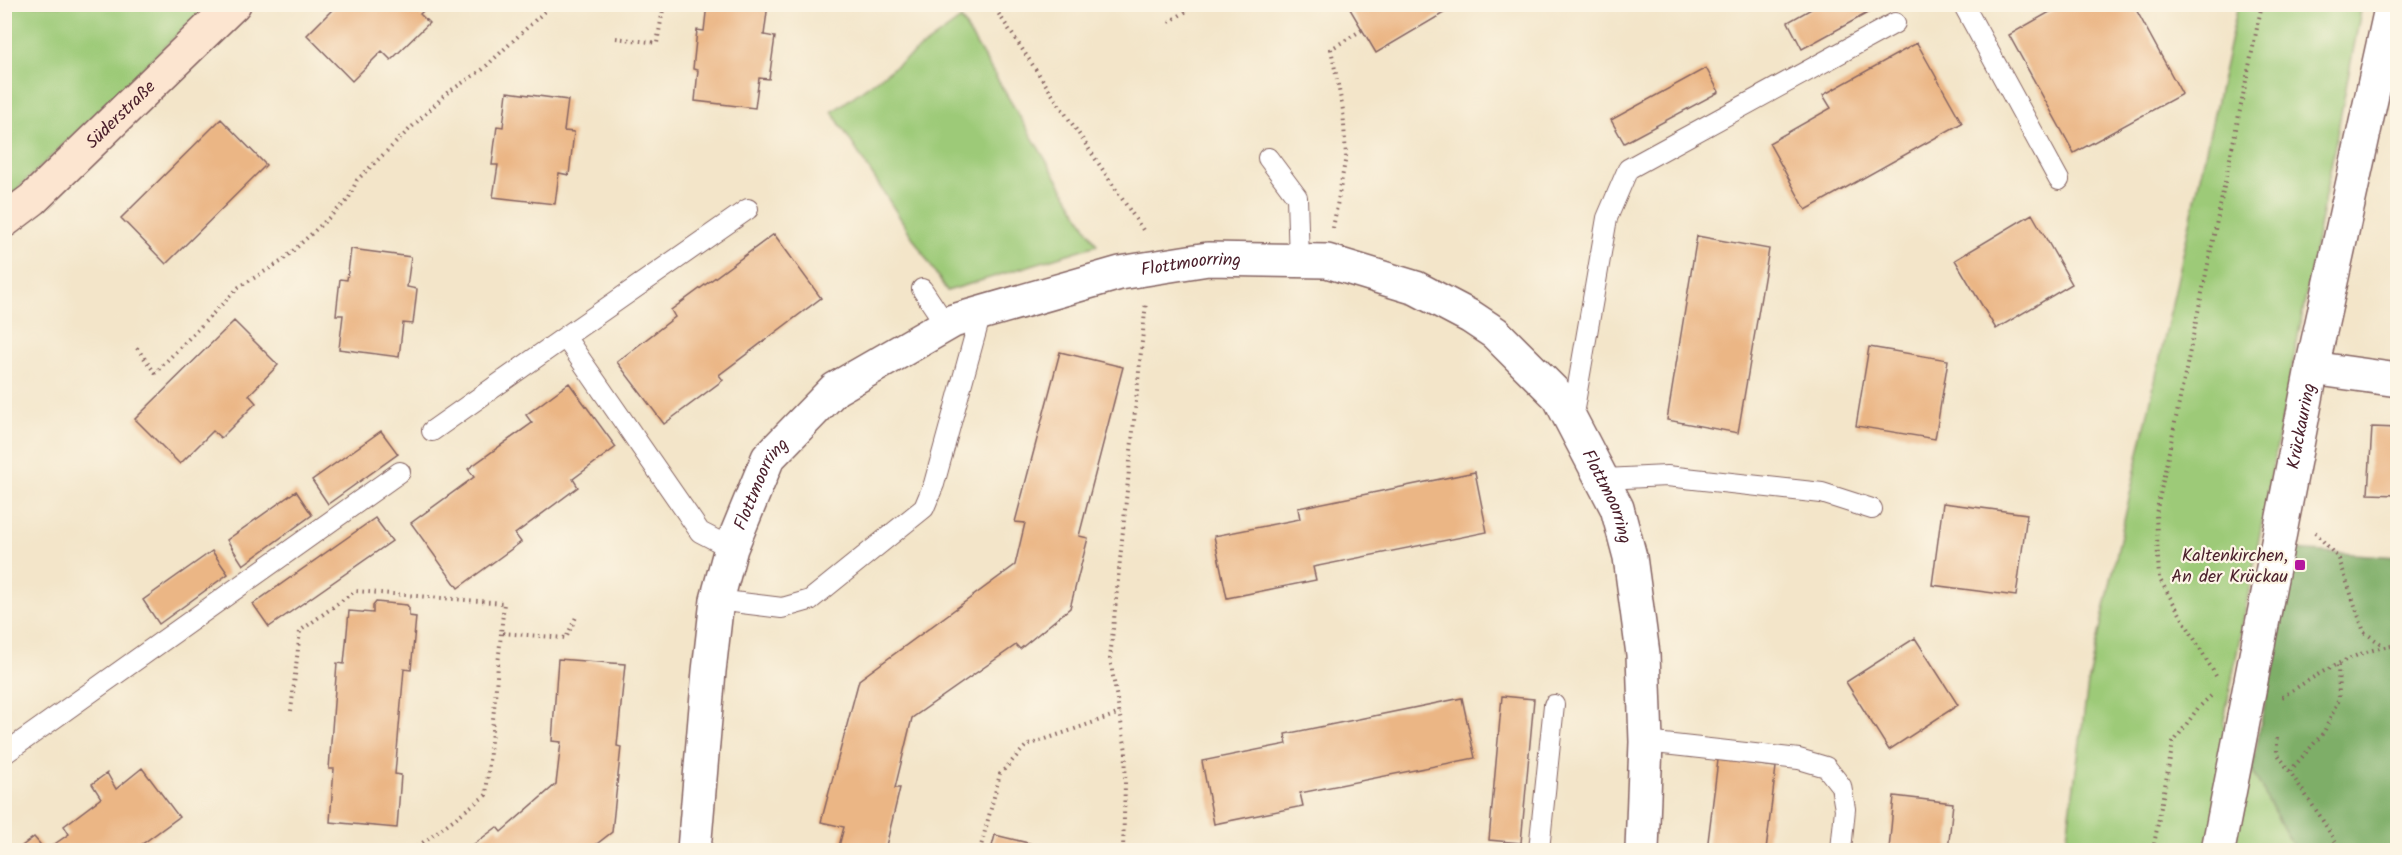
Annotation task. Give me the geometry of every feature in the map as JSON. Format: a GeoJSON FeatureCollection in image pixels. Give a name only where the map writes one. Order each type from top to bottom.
{"type":"FeatureCollection","features":[{"type":"Feature","properties":{"kind":"street","name":"Süderstraße"},"geometry":{"type":"LineString","coordinates":[[4,221],[33,199],[234,4]]}},
{"type":"Feature","properties":{"kind":"street","name":"Krückauring"},"geometry":{"type":"LineString","coordinates":[[2218,850],[2235,688],[2284,513],[2312,369],[2392,4]]}},
{"type":"Feature","properties":{"kind":"street","name":"Flottmoorring"},"geometry":{"type":"LineString","coordinates":[[694,850],[717,600],[731,548],[768,458],[835,389],[953,321],[1120,273],[1208,259],[1313,261],[1416,288],[1471,317],[1495,333],[1559,397],[1604,479],[1617,508],[1630,557],[1643,654],[1646,742],[1642,850]]}},
{"type":"Feature","properties":{"kind":"street"},"geometry":{"type":"LineString","coordinates":[[2312,369],[2393,380]]}},
{"type":"Feature","properties":{"kind":"lane"},"geometry":{"type":"LineString","coordinates":[[1964,4],[2059,180]]}},
{"type":"Feature","properties":{"kind":"lane"},"geometry":{"type":"LineString","coordinates":[[1572,420],[1607,218],[1628,169],[1895,23]]}},
{"type":"Feature","properties":{"kind":"lane"},"geometry":{"type":"LineString","coordinates":[[1268,158],[1297,197],[1313,261]]}},
{"type":"Feature","properties":{"kind":"lane"},"geometry":{"type":"LineString","coordinates":[[432,431],[748,209]]}},
{"type":"Feature","properties":{"kind":"lane"},"geometry":{"type":"LineString","coordinates":[[922,289],[946,325]]}},
{"type":"Feature","properties":{"kind":"lane"},"geometry":{"type":"LineString","coordinates":[[717,600],[782,608],[810,600],[924,507],[934,484],[981,314]]}},
{"type":"Feature","properties":{"kind":"lane"},"geometry":{"type":"LineString","coordinates":[[565,337],[700,532],[731,548]]}},
{"type":"Feature","properties":{"kind":"lane"},"geometry":{"type":"LineString","coordinates":[[4,754],[400,472]]}},
{"type":"Feature","properties":{"kind":"lane"},"geometry":{"type":"LineString","coordinates":[[1604,479],[1667,476],[1822,493],[1872,509]]}},
{"type":"Feature","properties":{"kind":"lane"},"geometry":{"type":"LineString","coordinates":[[1539,850],[1554,705]]}},
{"type":"Feature","properties":{"kind":"lane"},"geometry":{"type":"LineString","coordinates":[[1646,742],[1799,759],[1826,767],[1841,786],[1845,809],[1841,850]]}},
{"type":"Feature","properties":{"kind":"path"},"geometry":{"type":"LineString","coordinates":[[616,38],[657,43],[664,4]]}},
{"type":"Feature","properties":{"kind":"path"},"geometry":{"type":"LineString","coordinates":[[992,4],[1149,239],[1151,268],[1143,321],[1110,659],[1126,751],[1123,850]]}},
{"type":"Feature","properties":{"kind":"path"},"geometry":{"type":"LineString","coordinates":[[1169,22],[1198,4]]}},
{"type":"Feature","properties":{"kind":"path"},"geometry":{"type":"LineString","coordinates":[[2235,688],[2159,578],[2156,514],[2262,4]]}},
{"type":"Feature","properties":{"kind":"path"},"geometry":{"type":"LineString","coordinates":[[137,348],[155,373],[239,287],[282,261],[348,200],[357,180],[447,93],[482,70],[546,10]]}},
{"type":"Feature","properties":{"kind":"path"},"geometry":{"type":"LineString","coordinates":[[1313,261],[1346,156],[1343,110],[1331,49],[1362,30]]}},
{"type":"Feature","properties":{"kind":"path"},"geometry":{"type":"LineString","coordinates":[[2284,513],[2318,534],[2339,559],[2364,632],[2384,646]]}},
{"type":"Feature","properties":{"kind":"path"},"geometry":{"type":"LineString","coordinates":[[291,711],[300,631],[355,591],[504,603],[486,795],[413,850]]}},
{"type":"Feature","properties":{"kind":"path"},"geometry":{"type":"LineString","coordinates":[[501,633],[566,638],[577,615]]}},
{"type":"Feature","properties":{"kind":"path"},"geometry":{"type":"LineString","coordinates":[[2153,850],[2173,744],[2198,708],[2235,688],[2282,697],[2338,662],[2384,646],[2397,645]]}},
{"type":"Feature","properties":{"kind":"path"},"geometry":{"type":"LineString","coordinates":[[2290,771],[2324,732],[2338,699],[2338,662]]}},
{"type":"Feature","properties":{"kind":"path"},"geometry":{"type":"LineString","coordinates":[[2280,706],[2282,697]]}},
{"type":"Feature","properties":{"kind":"path"},"geometry":{"type":"LineString","coordinates":[[980,850],[1000,774],[1026,746],[1120,714]]}},
{"type":"Feature","properties":{"kind":"path"},"geometry":{"type":"LineString","coordinates":[[2277,733],[2277,753],[2340,850]]}},
{"type":"Feature","properties":{"kind":"green space"},"geometry":{"type":"Polygon","coordinates":[[[5,5],[208,5],[5,201],[5,5]]]}},
{"type":"Feature","properties":{"kind":"green space"},"geometry":{"type":"Polygon","coordinates":[[[2238,5],[2362,5],[2223,725],[2252,770],[2295,850],[2065,850],[2088,684],[2238,5]]]}},
{"type":"Feature","properties":{"kind":"green space"},"geometry":{"type":"Polygon","coordinates":[[[961,19],[1097,245],[947,291],[832,112],[961,19]]]}},
{"type":"Feature","properties":{"kind":"green space"},"geometry":{"type":"Polygon","coordinates":[[[2294,550],[2397,557],[2397,850],[2295,850],[2252,770],[2294,550]]]}},
{"type":"Feature","properties":{"kind":"building"},"geometry":{"type":"Polygon","coordinates":[[[338,4],[430,4],[420,14],[429,23],[391,60],[382,51],[352,81],[307,35],[338,4]]]}},
{"type":"Feature","properties":{"kind":"building"},"geometry":{"type":"Polygon","coordinates":[[[707,4],[768,4],[764,35],[775,37],[769,79],[759,78],[755,108],[695,101],[698,70],[693,69],[697,30],[704,31],[707,4]]]}},
{"type":"Feature","properties":{"kind":"building"},"geometry":{"type":"Polygon","coordinates":[[[1347,4],[1459,4],[1376,53],[1347,4]]]}},
{"type":"Feature","properties":{"kind":"building"},"geometry":{"type":"Polygon","coordinates":[[[1820,4],[1884,4],[1802,49],[1788,22],[1820,4]]]}},
{"type":"Feature","properties":{"kind":"building"},"geometry":{"type":"Polygon","coordinates":[[[2064,4],[2133,4],[2182,94],[2074,153],[2009,35],[2064,4]]]}},
{"type":"Feature","properties":{"kind":"building"},"geometry":{"type":"Polygon","coordinates":[[[1917,43],[1962,123],[1806,210],[1769,143],[1831,108],[1823,95],[1917,43]]]}},
{"type":"Feature","properties":{"kind":"building"},"geometry":{"type":"Polygon","coordinates":[[[1706,68],[1719,92],[1624,143],[1611,120],[1706,68]]]}},
{"type":"Feature","properties":{"kind":"building"},"geometry":{"type":"Polygon","coordinates":[[[507,92],[568,100],[564,131],[574,132],[569,175],[559,173],[555,204],[493,197],[498,165],[492,165],[497,126],[503,127],[507,92]]]}},
{"type":"Feature","properties":{"kind":"building"},"geometry":{"type":"Polygon","coordinates":[[[221,119],[266,165],[166,264],[121,218],[221,119]]]}},
{"type":"Feature","properties":{"kind":"building"},"geometry":{"type":"Polygon","coordinates":[[[2032,214],[2072,284],[1996,329],[1955,260],[2032,214]]]}},
{"type":"Feature","properties":{"kind":"building"},"geometry":{"type":"Polygon","coordinates":[[[774,234],[821,298],[719,375],[723,380],[664,424],[617,362],[675,317],[671,310],[774,234]]]}},
{"type":"Feature","properties":{"kind":"building"},"geometry":{"type":"Polygon","coordinates":[[[1697,236],[1769,249],[1738,433],[1667,420],[1697,236]]]}},
{"type":"Feature","properties":{"kind":"building"},"geometry":{"type":"Polygon","coordinates":[[[351,249],[411,257],[407,287],[417,289],[413,324],[403,323],[399,357],[339,349],[343,315],[336,315],[340,279],[347,280],[351,249]]]}},
{"type":"Feature","properties":{"kind":"building"},"geometry":{"type":"Polygon","coordinates":[[[234,321],[278,365],[249,395],[256,403],[221,438],[213,431],[180,464],[135,419],[234,321]]]}},
{"type":"Feature","properties":{"kind":"building"},"geometry":{"type":"Polygon","coordinates":[[[1869,347],[1948,360],[1935,439],[1856,426],[1869,347]]]}},
{"type":"Feature","properties":{"kind":"building"},"geometry":{"type":"Polygon","coordinates":[[[1060,352],[1123,367],[1079,536],[1088,538],[1070,608],[1020,649],[1016,645],[912,718],[895,788],[900,788],[885,850],[838,850],[844,827],[821,822],[859,680],[1015,565],[1025,523],[1015,522],[1060,352]]]}},
{"type":"Feature","properties":{"kind":"building"},"geometry":{"type":"Polygon","coordinates":[[[569,383],[616,447],[573,479],[578,487],[515,534],[521,542],[458,588],[411,523],[474,477],[468,469],[532,423],[526,415],[569,383]]]}},
{"type":"Feature","properties":{"kind":"building"},"geometry":{"type":"Polygon","coordinates":[[[2372,427],[2398,428],[2398,495],[2368,494],[2372,427]]]}},
{"type":"Feature","properties":{"kind":"building"},"geometry":{"type":"Polygon","coordinates":[[[381,431],[398,454],[328,504],[312,480],[381,431]]]}},
{"type":"Feature","properties":{"kind":"building"},"geometry":{"type":"Polygon","coordinates":[[[1475,472],[1487,532],[1313,567],[1316,580],[1227,598],[1214,536],[1300,519],[1298,508],[1475,472]]]}},
{"type":"Feature","properties":{"kind":"building"},"geometry":{"type":"Polygon","coordinates":[[[296,491],[312,515],[243,565],[227,540],[296,491]]]}},
{"type":"Feature","properties":{"kind":"building"},"geometry":{"type":"Polygon","coordinates":[[[1943,503],[2027,514],[2016,596],[1932,585],[1943,503]]]}},
{"type":"Feature","properties":{"kind":"building"},"geometry":{"type":"Polygon","coordinates":[[[375,518],[392,541],[269,627],[253,604],[375,518]]]}},
{"type":"Feature","properties":{"kind":"building"},"geometry":{"type":"Polygon","coordinates":[[[212,551],[228,574],[159,624],[143,600],[212,551]]]}},
{"type":"Feature","properties":{"kind":"building"},"geometry":{"type":"Polygon","coordinates":[[[376,602],[407,605],[409,616],[416,617],[411,670],[404,669],[395,774],[401,775],[397,828],[330,822],[334,769],[329,769],[337,663],[344,664],[349,611],[373,613],[373,606],[376,602]]]}},
{"type":"Feature","properties":{"kind":"building"},"geometry":{"type":"Polygon","coordinates":[[[1915,638],[1958,705],[1889,750],[1846,682],[1915,638]]]}},
{"type":"Feature","properties":{"kind":"building"},"geometry":{"type":"Polygon","coordinates":[[[558,659],[625,664],[617,746],[621,747],[612,832],[589,850],[466,850],[497,827],[501,832],[556,784],[561,742],[552,741],[558,659]]]}},
{"type":"Feature","properties":{"kind":"building"},"geometry":{"type":"Polygon","coordinates":[[[1502,696],[1534,699],[1521,843],[1489,840],[1502,696]]]}},
{"type":"Feature","properties":{"kind":"building"},"geometry":{"type":"Polygon","coordinates":[[[1462,698],[1475,758],[1300,793],[1303,806],[1214,824],[1202,761],[1287,744],[1285,734],[1462,698]]]}},
{"type":"Feature","properties":{"kind":"building"},"geometry":{"type":"Polygon","coordinates":[[[1718,760],[1776,767],[1766,850],[1707,850],[1718,760]]]}},
{"type":"Feature","properties":{"kind":"building"},"geometry":{"type":"Polygon","coordinates":[[[142,768],[179,817],[134,850],[46,850],[69,834],[64,826],[101,798],[92,784],[107,773],[116,789],[142,768]]]}},
{"type":"Feature","properties":{"kind":"building"},"geometry":{"type":"Polygon","coordinates":[[[1894,796],[1953,803],[1948,850],[1889,850],[1894,796]]]}},
{"type":"Feature","properties":{"kind":"building"},"geometry":{"type":"Polygon","coordinates":[[[995,835],[1057,850],[991,850],[995,835]]]}},
{"type":"Feature","properties":{"kind":"building"},"geometry":{"type":"Polygon","coordinates":[[[34,837],[45,850],[25,850],[22,846],[34,837]]]}},
{"type":"Feature","properties":{"kind":"place","name":"Kaltenkirchen, An der Krückau"},"geometry":{"type":"Point","coordinates":[2300,565]}}]}
